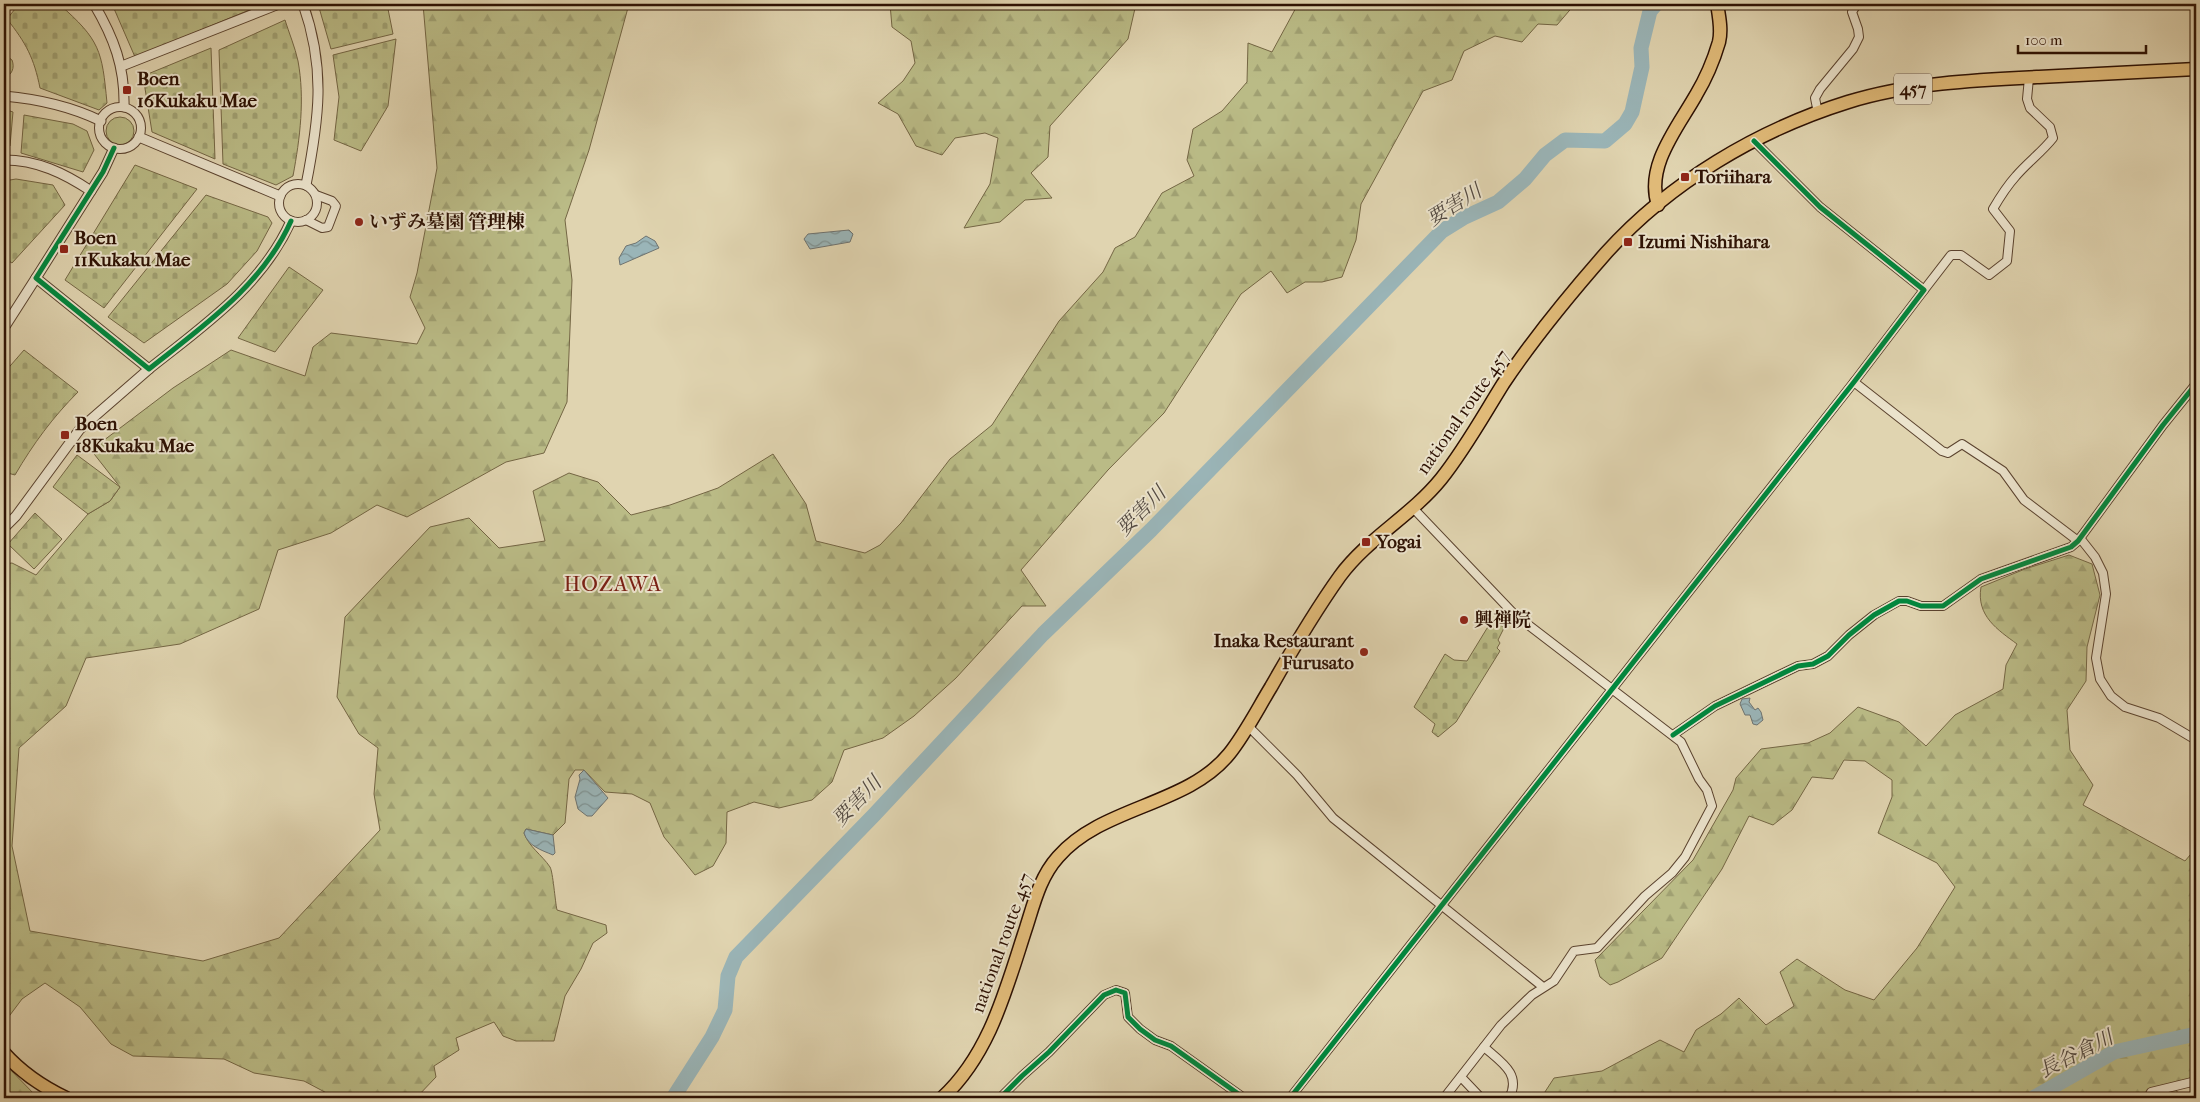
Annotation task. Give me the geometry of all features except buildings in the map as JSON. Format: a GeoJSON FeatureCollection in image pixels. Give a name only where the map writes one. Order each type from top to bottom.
{"type":"FeatureCollection","features":[{"type":"Feature","properties":{"kind":"highway"},"geometry":{"type":"LineString","coordinates":[[1658,205],[1655,195],[1655,179],[1661,156],[1698,93],[1719,42],[1720,28],[1717,4]]}},
{"type":"Feature","properties":{"kind":"highway","name":"457"},"geometry":{"type":"LineString","coordinates":[[1658,205],[1708,166],[1754,142],[1818,113],[1851,101],[1974,80],[2196,69]]}},
{"type":"Feature","properties":{"kind":"highway","name":"national route 457"},"geometry":{"type":"LineString","coordinates":[[942,1098],[958,1082],[988,1034],[1000,1008],[1042,880],[1057,857],[1073,842],[1097,826],[1191,784],[1210,772],[1227,756],[1248,726],[1340,575],[1363,549],[1438,483],[1458,456],[1506,380],[1552,318],[1609,250],[1658,205]]}},
{"type":"Feature","properties":{"kind":"highway"},"geometry":{"type":"LineString","coordinates":[[4,1053],[15,1065],[37,1081],[66,1098]]}},
{"type":"Feature","properties":{"kind":"street"},"geometry":{"type":"LineString","coordinates":[[94,4],[113,38],[122,66],[124,107]]}},
{"type":"Feature","properties":{"kind":"street"},"geometry":{"type":"LineString","coordinates":[[122,66],[279,4]]}},
{"type":"Feature","properties":{"kind":"street"},"geometry":{"type":"LineString","coordinates":[[303,4],[318,64],[319,101],[316,136],[306,185]]}},
{"type":"Feature","properties":{"kind":"street"},"geometry":{"type":"LineString","coordinates":[[1818,113],[1815,98],[1853,48],[1858,37],[1858,29],[1852,12],[1857,4]]}},
{"type":"Feature","properties":{"kind":"street"},"geometry":{"type":"LineString","coordinates":[[1290,1098],[1854,382],[1951,255],[1961,255],[1989,275],[2007,261],[2010,231],[1993,209],[2003,191],[2017,174],[2041,153],[2053,138],[2050,127],[2030,108],[2027,99],[2029,78]]}},
{"type":"Feature","properties":{"kind":"street"},"geometry":{"type":"LineString","coordinates":[[4,96],[58,104],[101,120]]}},
{"type":"Feature","properties":{"kind":"street"},"geometry":{"type":"LineString","coordinates":[[124,107],[130,109],[139,118],[141,130],[132,145],[120,149],[114,148],[102,138],[99,128],[101,120],[112,109],[124,107]]}},
{"type":"Feature","properties":{"kind":"street"},"geometry":{"type":"LineString","coordinates":[[139,136],[280,196]]}},
{"type":"Feature","properties":{"kind":"street"},"geometry":{"type":"LineString","coordinates":[[1754,142],[1820,207],[1924,290]]}},
{"type":"Feature","properties":{"kind":"street"},"geometry":{"type":"LineString","coordinates":[[4,328],[103,172],[114,148]]}},
{"type":"Feature","properties":{"kind":"street"},"geometry":{"type":"LineString","coordinates":[[4,160],[23,160],[38,164],[71,178],[91,191]]}},
{"type":"Feature","properties":{"kind":"street"},"geometry":{"type":"LineString","coordinates":[[306,220],[325,228],[328,227],[336,206],[332,201],[316,195],[306,185],[294,184],[283,190],[280,196],[282,213],[290,220],[296,222],[306,220],[316,210],[318,205],[316,195]]}},
{"type":"Feature","properties":{"kind":"street"},"geometry":{"type":"LineString","coordinates":[[4,528],[16,516],[80,429],[149,369],[231,304],[274,251],[290,220]]}},
{"type":"Feature","properties":{"kind":"street"},"geometry":{"type":"LineString","coordinates":[[36,278],[149,369]]}},
{"type":"Feature","properties":{"kind":"street"},"geometry":{"type":"LineString","coordinates":[[1854,382],[1942,451],[1948,452],[1962,444],[2003,471],[2024,500],[2079,540],[2095,557],[2103,573],[2106,594],[2096,658],[2100,679],[2111,696],[2125,707],[2159,718],[2196,740]]}},
{"type":"Feature","properties":{"kind":"street"},"geometry":{"type":"LineString","coordinates":[[1673,735],[1715,706],[1798,666],[1813,664],[1828,656],[1849,635],[1874,615],[1899,601],[1921,606],[1943,606],[1981,579],[2061,551],[2079,540],[2196,384]]}},
{"type":"Feature","properties":{"kind":"street"},"geometry":{"type":"LineString","coordinates":[[1412,507],[1514,614],[1681,742],[1699,779],[1708,790],[1712,806],[1685,857],[1672,873],[1645,896],[1597,948],[1574,951],[1554,981],[1543,986],[1512,1014],[1444,1098]]}},
{"type":"Feature","properties":{"kind":"street"},"geometry":{"type":"LineString","coordinates":[[1248,726],[1297,775],[1333,818],[1543,986]]}},
{"type":"Feature","properties":{"kind":"street"},"geometry":{"type":"LineString","coordinates":[[1000,1098],[1104,996],[1116,990],[1125,993],[1128,1016],[1140,1029],[1155,1040],[1171,1046],[1244,1098]]}},
{"type":"Feature","properties":{"kind":"street"},"geometry":{"type":"LineString","coordinates":[[1484,1047],[1504,1064],[1512,1076],[1514,1088],[1508,1098]]}},
{"type":"Feature","properties":{"kind":"street"},"geometry":{"type":"LineString","coordinates":[[1461,1077],[1481,1098]]}},
{"type":"Feature","properties":{"kind":"street"},"geometry":{"type":"LineString","coordinates":[[2148,1098],[2151,1092],[2196,1081]]}},
{"type":"Feature","properties":{"kind":"green space"},"geometry":{"type":"Polygon","coordinates":[[[19,4],[59,4],[73,16],[91,37],[103,70],[107,103],[99,110],[40,88],[28,51],[7,19],[19,4]]]}},
{"type":"Feature","properties":{"kind":"green space"},"geometry":{"type":"Polygon","coordinates":[[[112,4],[264,4],[135,57],[112,4]]]}},
{"type":"Feature","properties":{"kind":"green space"},"geometry":{"type":"Polygon","coordinates":[[[318,4],[387,4],[393,34],[331,49],[318,4]]]}},
{"type":"Feature","properties":{"kind":"green space"},"geometry":{"type":"Polygon","coordinates":[[[423,4],[629,4],[589,150],[565,220],[572,280],[567,402],[544,453],[506,462],[407,517],[377,505],[331,533],[278,550],[259,609],[180,644],[86,658],[66,706],[19,748],[12,846],[30,931],[203,961],[279,938],[380,830],[374,794],[378,748],[359,734],[337,697],[345,617],[430,527],[469,518],[499,548],[545,541],[533,491],[569,473],[598,482],[631,515],[670,505],[718,488],[773,454],[806,504],[816,541],[865,553],[880,545],[901,523],[950,459],[992,425],[1059,321],[1103,272],[1115,248],[1135,237],[1162,193],[1194,176],[1187,160],[1193,129],[1222,111],[1247,82],[1248,43],[1272,52],[1298,4],[1575,4],[1557,25],[1538,24],[1522,42],[1495,36],[1464,51],[1452,80],[1423,91],[1361,204],[1356,240],[1342,277],[1322,282],[1305,282],[1287,293],[1271,271],[1241,294],[1164,413],[1108,470],[1021,570],[1046,606],[1022,606],[956,678],[914,716],[883,738],[844,750],[832,782],[812,800],[779,808],[754,802],[727,812],[726,843],[713,866],[695,875],[664,837],[650,803],[632,794],[605,792],[584,770],[575,770],[569,779],[565,823],[553,835],[526,829],[524,833],[529,843],[550,867],[557,910],[606,925],[607,933],[593,943],[581,969],[565,996],[554,1041],[516,1041],[503,1036],[494,1022],[456,1038],[459,1050],[434,1066],[436,1077],[416,1098],[336,1098],[304,1081],[254,1073],[224,1059],[133,1056],[111,1044],[80,1007],[45,983],[22,999],[4,1023],[4,564],[12,563],[36,575],[88,514],[110,501],[120,487],[91,450],[173,388],[231,350],[305,376],[313,347],[331,333],[417,344],[425,328],[410,297],[417,273],[437,168],[423,4]]]}},
{"type":"Feature","properties":{"kind":"green space"},"geometry":{"type":"Polygon","coordinates":[[[890,4],[1039,4],[1044,10],[1052,4],[1136,4],[1128,39],[1050,126],[1048,157],[1031,173],[1052,198],[1025,200],[1000,222],[964,228],[990,184],[998,138],[985,133],[955,138],[942,155],[916,146],[898,114],[878,103],[903,81],[915,63],[911,41],[892,27],[890,4]]]}},
{"type":"Feature","properties":{"kind":"green space"},"geometry":{"type":"Polygon","coordinates":[[[285,20],[298,61],[301,119],[293,176],[276,185],[223,164],[219,50],[285,20]]]}},
{"type":"Feature","properties":{"kind":"green space"},"geometry":{"type":"Polygon","coordinates":[[[396,39],[388,106],[361,151],[334,140],[339,97],[333,55],[396,39]]]}},
{"type":"Feature","properties":{"kind":"green space"},"geometry":{"type":"Polygon","coordinates":[[[211,48],[215,159],[152,132],[143,76],[211,48]]]}},
{"type":"Feature","properties":{"kind":"green space"},"geometry":{"type":"Polygon","coordinates":[[[4,54],[12,60],[13,68],[11,73],[4,78],[4,54]]]}},
{"type":"Feature","properties":{"kind":"green space"},"geometry":{"type":"Polygon","coordinates":[[[4,109],[13,112],[10,146],[4,147],[4,109]]]}},
{"type":"Feature","properties":{"kind":"green space"},"geometry":{"type":"Polygon","coordinates":[[[24,115],[73,124],[87,131],[94,150],[83,172],[21,153],[24,115]]]}},
{"type":"Feature","properties":{"kind":"green space"},"geometry":{"type":"Polygon","coordinates":[[[120,117],[130,121],[134,131],[130,141],[120,145],[110,141],[106,131],[110,121],[120,117]]]}},
{"type":"Feature","properties":{"kind":"green space"},"geometry":{"type":"Polygon","coordinates":[[[135,165],[197,189],[104,308],[65,280],[135,165]]]}},
{"type":"Feature","properties":{"kind":"green space"},"geometry":{"type":"Polygon","coordinates":[[[16,179],[53,185],[65,205],[12,263],[4,258],[4,181],[16,179]]]}},
{"type":"Feature","properties":{"kind":"green space"},"geometry":{"type":"Polygon","coordinates":[[[206,195],[268,217],[272,223],[257,251],[227,284],[144,343],[108,317],[206,195]]]}},
{"type":"Feature","properties":{"kind":"green space"},"geometry":{"type":"Polygon","coordinates":[[[289,267],[323,290],[275,352],[238,338],[289,267]]]}},
{"type":"Feature","properties":{"kind":"green space"},"geometry":{"type":"Polygon","coordinates":[[[24,350],[78,392],[44,431],[15,475],[4,472],[4,373],[24,350]]]}},
{"type":"Feature","properties":{"kind":"green space"},"geometry":{"type":"Polygon","coordinates":[[[77,455],[120,487],[110,501],[88,514],[53,487],[77,455]]]}},
{"type":"Feature","properties":{"kind":"green space"},"geometry":{"type":"Polygon","coordinates":[[[35,513],[62,539],[34,569],[8,544],[35,513]]]}},
{"type":"Feature","properties":{"kind":"green space"},"geometry":{"type":"Polygon","coordinates":[[[2069,555],[2092,564],[2100,595],[2087,647],[2086,681],[2067,710],[2070,750],[2093,785],[2083,805],[2185,861],[2196,848],[2196,1077],[2175,1087],[2180,1098],[1541,1098],[1554,1078],[1602,1071],[1660,1040],[1684,1052],[1696,1030],[1721,1014],[1739,998],[1766,1025],[1794,1006],[1780,972],[1797,959],[1845,990],[1874,1000],[1917,948],[1955,887],[1937,863],[1878,833],[1892,797],[1892,780],[1865,761],[1844,760],[1833,779],[1812,777],[1792,810],[1773,825],[1749,816],[1722,869],[1662,958],[1610,985],[1600,977],[1595,960],[1693,860],[1733,790],[1736,778],[1761,749],[1808,743],[1830,733],[1858,707],[1899,722],[1926,746],[1955,715],[2003,689],[2006,665],[2017,644],[1996,627],[1985,614],[1980,597],[1981,587],[2025,569],[2069,555]]]}},
{"type":"Feature","properties":{"kind":"green space"},"geometry":{"type":"Polygon","coordinates":[[[1495,620],[1504,628],[1498,640],[1500,643],[1497,648],[1500,651],[1456,722],[1438,737],[1432,732],[1435,724],[1414,707],[1445,654],[1454,660],[1467,661],[1489,625],[1495,620]]]}},
{"type":"Feature","properties":{"kind":"green space"},"geometry":{"type":"Polygon","coordinates":[[[4,1063],[35,1095],[46,1098],[4,1098],[4,1063]]]}},
{"type":"Feature","properties":{"kind":"water"},"geometry":{"type":"Polygon","coordinates":[[[849,230],[853,234],[850,242],[810,249],[804,239],[808,234],[849,230]]]}},
{"type":"Feature","properties":{"kind":"water"},"geometry":{"type":"Polygon","coordinates":[[[646,236],[655,241],[659,248],[620,265],[619,258],[626,246],[636,243],[646,236]]]}},
{"type":"Feature","properties":{"kind":"water"},"geometry":{"type":"Polygon","coordinates":[[[1750,698],[1749,702],[1755,710],[1758,708],[1761,712],[1763,720],[1757,725],[1753,724],[1750,715],[1745,715],[1740,704],[1742,699],[1750,698]]]}},
{"type":"Feature","properties":{"kind":"water"},"geometry":{"type":"Polygon","coordinates":[[[584,770],[608,798],[592,816],[587,816],[578,809],[575,797],[580,779],[579,775],[584,770]]]}},
{"type":"Feature","properties":{"kind":"water"},"geometry":{"type":"Polygon","coordinates":[[[526,829],[553,835],[555,853],[553,855],[532,844],[524,833],[526,829]]]}},
{"type":"Feature","properties":{"kind":"waterway","name":"要害川"},"geometry":{"type":"LineString","coordinates":[[673,1098],[712,1037],[725,1010],[728,976],[736,957],[874,815],[1043,634],[1151,530],[1442,231],[1463,218],[1498,202],[1525,179],[1545,155],[1565,140],[1605,141],[1625,124],[1632,112],[1642,67],[1641,48],[1650,11],[1656,4]]}},
{"type":"Feature","properties":{"kind":"waterway","name":"長谷倉川"},"geometry":{"type":"LineString","coordinates":[[2033,1098],[2114,1052],[2196,1034]]}},
{"type":"Feature","properties":{"kind":"cycle path"},"geometry":{"type":"LineString","coordinates":[[1290,1098],[1854,382],[1924,290],[1820,207],[1754,141]]}},
{"type":"Feature","properties":{"kind":"cycle path"},"geometry":{"type":"LineString","coordinates":[[114,148],[103,172],[36,278],[149,369],[210,320],[248,285],[279,244],[291,221]]}},
{"type":"Feature","properties":{"kind":"cycle path"},"geometry":{"type":"LineString","coordinates":[[1673,735],[1715,706],[1798,666],[1813,664],[1828,656],[1849,635],[1874,615],[1899,601],[1907,601],[1921,606],[1943,606],[1981,579],[2071,547],[2078,541],[2163,425],[2196,384]]}},
{"type":"Feature","properties":{"kind":"cycle path"},"geometry":{"type":"LineString","coordinates":[[1000,1098],[1049,1052],[1104,995],[1116,990],[1125,993],[1128,1017],[1140,1029],[1155,1040],[1171,1046],[1244,1098]]}},
{"type":"Feature","properties":{"kind":"place","name":"Boen 16Kukaku Mae"},"geometry":{"type":"Point","coordinates":[127,90]}},
{"type":"Feature","properties":{"kind":"place","name":"Toriihara"},"geometry":{"type":"Point","coordinates":[1685,177]}},
{"type":"Feature","properties":{"kind":"place","name":"いずみ墓園 管理棟"},"geometry":{"type":"Point","coordinates":[359,222]}},
{"type":"Feature","properties":{"kind":"place","name":"Izumi Nishihara"},"geometry":{"type":"Point","coordinates":[1628,242]}},
{"type":"Feature","properties":{"kind":"place","name":"Boen 11Kukaku Mae"},"geometry":{"type":"Point","coordinates":[64,249]}},
{"type":"Feature","properties":{"kind":"place","name":"Boen 18Kukaku Mae"},"geometry":{"type":"Point","coordinates":[65,435]}},
{"type":"Feature","properties":{"kind":"place","name":"Yogai"},"geometry":{"type":"Point","coordinates":[1366,542]}},
{"type":"Feature","properties":{"kind":"place","name":"興禅院"},"geometry":{"type":"Point","coordinates":[1464,620]}},
{"type":"Feature","properties":{"kind":"place","name":"Inaka Restaurant Furusato"},"geometry":{"type":"Point","coordinates":[1364,652]}},
{"type":"Feature","properties":{"kind":"district","name":"HOZAWA"},"geometry":{"type":"Point","coordinates":[613,584]}}]}
